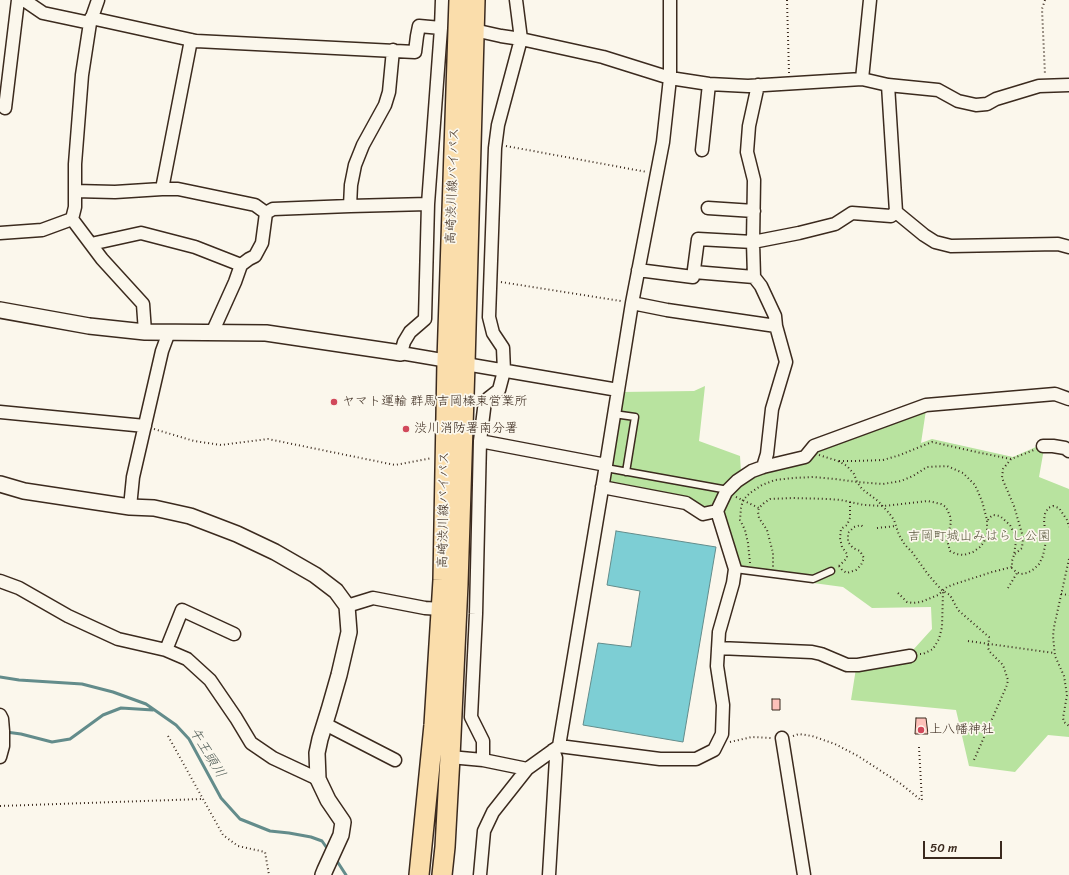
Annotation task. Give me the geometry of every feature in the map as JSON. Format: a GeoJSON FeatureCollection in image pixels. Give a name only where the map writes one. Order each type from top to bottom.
{"type":"FeatureCollection","features":[{"type":"Feature","properties":{"kind":"main road","name":"高崎渋川線バイパス"},"geometry":{"type":"LineString","coordinates":[[419,875],[434,725],[443,572],[447,361],[459,0]]}},
{"type":"Feature","properties":{"kind":"main road","name":"高崎渋川線バイパス"},"geometry":{"type":"LineString","coordinates":[[442,875],[450,757],[465,364],[475,0]]}},
{"type":"Feature","properties":{"kind":"street"},"geometry":{"type":"LineString","coordinates":[[5,108],[18,0]]}},
{"type":"Feature","properties":{"kind":"street"},"geometry":{"type":"LineString","coordinates":[[24,0],[43,13],[90,20],[196,41],[416,52],[419,26],[441,28]]}},
{"type":"Feature","properties":{"kind":"street"},"geometry":{"type":"LineString","coordinates":[[72,218],[75,207],[74,164],[82,75],[90,20],[98,0]]}},
{"type":"Feature","properties":{"kind":"street"},"geometry":{"type":"LineString","coordinates":[[401,353],[404,342],[410,332],[425,319],[428,204],[442,0]]}},
{"type":"Feature","properties":{"kind":"street"},"geometry":{"type":"LineString","coordinates":[[482,760],[482,741],[471,717],[476,614],[480,441],[485,402],[499,390],[504,371],[503,348],[493,333],[489,318],[495,144],[498,125],[521,38],[516,0]]}},
{"type":"Feature","properties":{"kind":"street"},"geometry":{"type":"LineString","coordinates":[[549,875],[556,748],[564,722],[632,303],[663,142],[670,78],[670,0]]}},
{"type":"Feature","properties":{"kind":"street"},"geometry":{"type":"LineString","coordinates":[[862,79],[870,0]]}},
{"type":"Feature","properties":{"kind":"street"},"geometry":{"type":"LineString","coordinates":[[474,30],[501,36],[521,38],[603,57],[670,78],[709,84],[748,86],[862,79],[888,85],[938,90],[958,101],[976,105],[987,104],[996,99],[1039,86],[1069,85]]}},
{"type":"Feature","properties":{"kind":"street"},"geometry":{"type":"LineString","coordinates":[[162,189],[191,40]]}},
{"type":"Feature","properties":{"kind":"street"},"geometry":{"type":"LineString","coordinates":[[350,206],[351,185],[355,165],[363,145],[385,105],[389,92],[393,50]]}},
{"type":"Feature","properties":{"kind":"street"},"geometry":{"type":"LineString","coordinates":[[702,150],[709,84]]}},
{"type":"Feature","properties":{"kind":"street"},"geometry":{"type":"LineString","coordinates":[[758,85],[749,126],[747,152],[754,180],[754,277],[761,286],[775,316],[776,326],[786,362],[772,409],[767,454],[763,467]]}},
{"type":"Feature","properties":{"kind":"street"},"geometry":{"type":"LineString","coordinates":[[888,85],[896,212],[935,242],[951,246],[1058,244],[1069,247]]}},
{"type":"Feature","properties":{"kind":"street"},"geometry":{"type":"LineString","coordinates":[[75,191],[116,192],[178,189],[255,205],[266,213]]}},
{"type":"Feature","properties":{"kind":"street"},"geometry":{"type":"LineString","coordinates":[[266,213],[273,210],[428,204]]}},
{"type":"Feature","properties":{"kind":"street"},"geometry":{"type":"LineString","coordinates":[[708,208],[754,210]]}},
{"type":"Feature","properties":{"kind":"street"},"geometry":{"type":"LineString","coordinates":[[638,270],[693,277],[698,239],[753,242],[835,224],[852,213],[892,216],[896,212]]}},
{"type":"Feature","properties":{"kind":"street"},"geometry":{"type":"LineString","coordinates":[[212,333],[241,265],[255,256],[262,243],[266,213]]}},
{"type":"Feature","properties":{"kind":"street"},"geometry":{"type":"LineString","coordinates":[[0,233],[42,230],[72,218]]}},
{"type":"Feature","properties":{"kind":"street"},"geometry":{"type":"LineString","coordinates":[[72,218],[102,259],[143,304],[145,332]]}},
{"type":"Feature","properties":{"kind":"street"},"geometry":{"type":"LineString","coordinates":[[91,244],[141,233],[195,247],[241,265]]}},
{"type":"Feature","properties":{"kind":"street"},"geometry":{"type":"LineString","coordinates":[[694,272],[754,277]]}},
{"type":"Feature","properties":{"kind":"street"},"geometry":{"type":"LineString","coordinates":[[632,303],[667,310],[776,326]]}},
{"type":"Feature","properties":{"kind":"street"},"geometry":{"type":"LineString","coordinates":[[0,310],[89,326],[145,332],[266,333],[401,353],[618,390]]}},
{"type":"Feature","properties":{"kind":"street"},"geometry":{"type":"LineString","coordinates":[[130,507],[133,477],[162,351],[169,332]]}},
{"type":"Feature","properties":{"kind":"street"},"geometry":{"type":"LineString","coordinates":[[480,875],[484,832],[493,812],[527,770],[556,748],[660,759],[696,759],[715,749],[722,734],[723,705],[717,666],[719,632],[733,583],[735,569],[717,511],[727,491],[737,481],[752,471],[763,467],[805,457],[814,446],[926,406],[1055,394],[1069,399]]}},
{"type":"Feature","properties":{"kind":"street"},"geometry":{"type":"LineString","coordinates":[[0,412],[145,426]]}},
{"type":"Feature","properties":{"kind":"street"},"geometry":{"type":"LineString","coordinates":[[480,441],[606,466]]}},
{"type":"Feature","properties":{"kind":"street"},"geometry":{"type":"LineString","coordinates":[[1043,446],[1065,448],[1069,451]]}},
{"type":"Feature","properties":{"kind":"street"},"geometry":{"type":"LineString","coordinates":[[0,484],[24,491],[130,507],[154,508],[190,516],[237,534],[275,552],[315,575],[336,591],[347,606],[349,632],[339,675],[316,753],[318,779],[328,800],[343,822],[341,835],[323,875]]}},
{"type":"Feature","properties":{"kind":"street"},"geometry":{"type":"LineString","coordinates":[[602,487],[686,502],[702,514],[717,511]]}},
{"type":"Feature","properties":{"kind":"street"},"geometry":{"type":"LineString","coordinates":[[0,581],[19,588],[68,616],[118,639],[166,650],[187,659],[210,680],[251,743],[273,758],[318,779]]}},
{"type":"Feature","properties":{"kind":"street"},"geometry":{"type":"LineString","coordinates":[[347,606],[373,598],[425,608],[441,609]]}},
{"type":"Feature","properties":{"kind":"street"},"geometry":{"type":"LineString","coordinates":[[166,650],[182,610],[234,634]]}},
{"type":"Feature","properties":{"kind":"street"},"geometry":{"type":"LineString","coordinates":[[718,648],[812,652],[847,665],[858,665],[910,656]]}},
{"type":"Feature","properties":{"kind":"street"},"geometry":{"type":"LineString","coordinates":[[0,757],[3,746],[1,718]]}},
{"type":"Feature","properties":{"kind":"street"},"geometry":{"type":"LineString","coordinates":[[325,724],[395,760]]}},
{"type":"Feature","properties":{"kind":"street"},"geometry":{"type":"LineString","coordinates":[[782,738],[804,875]]}},
{"type":"Feature","properties":{"kind":"street"},"geometry":{"type":"LineString","coordinates":[[450,757],[482,760],[527,770]]}},
{"type":"Feature","properties":{"kind":"lane"},"geometry":{"type":"LineString","coordinates":[[614,414],[635,417],[626,472]]}},
{"type":"Feature","properties":{"kind":"lane"},"geometry":{"type":"LineString","coordinates":[[606,466],[626,472],[727,491]]}},
{"type":"Feature","properties":{"kind":"lane"},"geometry":{"type":"LineString","coordinates":[[735,569],[814,578],[831,571]]}},
{"type":"Feature","properties":{"kind":"path"},"geometry":{"type":"LineString","coordinates":[[787,0],[789,83]]}},
{"type":"Feature","properties":{"kind":"path"},"geometry":{"type":"LineString","coordinates":[[1045,0],[1042,9],[1046,86]]}},
{"type":"Feature","properties":{"kind":"path"},"geometry":{"type":"LineString","coordinates":[[495,144],[657,173]]}},
{"type":"Feature","properties":{"kind":"path"},"geometry":{"type":"LineString","coordinates":[[491,280],[632,303]]}},
{"type":"Feature","properties":{"kind":"path"},"geometry":{"type":"LineString","coordinates":[[145,426],[194,441],[221,445],[268,439],[395,465],[445,455]]}},
{"type":"Feature","properties":{"kind":"path"},"geometry":{"type":"LineString","coordinates":[[838,461],[883,460],[932,442],[1011,459]]}},
{"type":"Feature","properties":{"kind":"path"},"geometry":{"type":"LineString","coordinates":[[1014,555],[1022,548],[1023,537],[1014,506],[1002,478],[1003,469],[1011,459],[1043,446]]}},
{"type":"Feature","properties":{"kind":"path"},"geometry":{"type":"LineString","coordinates":[[808,453],[838,461],[847,466],[854,474],[862,490],[884,506],[894,520],[899,535],[926,573],[950,595],[958,610],[989,637],[988,648],[1003,665],[1008,680],[974,760]]}},
{"type":"Feature","properties":{"kind":"path"},"geometry":{"type":"LineString","coordinates":[[750,571],[748,543],[745,530],[740,520],[743,500],[762,485],[775,480],[813,477],[883,484],[901,482],[927,467],[947,466],[963,473],[974,485],[982,501],[987,520],[984,542],[973,552],[964,555],[956,554],[950,551],[947,540],[951,522],[950,516],[946,507],[941,504],[928,502],[884,506],[864,505],[829,499],[770,499],[759,508],[758,512],[759,518],[767,530],[773,553],[774,562],[772,574]]}},
{"type":"Feature","properties":{"kind":"path"},"geometry":{"type":"LineString","coordinates":[[727,491],[759,508]]}},
{"type":"Feature","properties":{"kind":"path"},"geometry":{"type":"LineString","coordinates":[[831,571],[841,565],[847,558],[847,554],[842,547],[840,538],[841,529],[847,525],[850,518],[850,502]]}},
{"type":"Feature","properties":{"kind":"path"},"geometry":{"type":"LineString","coordinates":[[987,520],[993,515],[1000,516],[1010,525],[1016,541],[1012,568],[1017,573],[1021,574],[1027,573],[1034,569],[1039,564],[1043,556],[1046,541],[1044,520],[1048,508],[1053,506],[1059,508],[1067,520],[1069,527]]}},
{"type":"Feature","properties":{"kind":"path"},"geometry":{"type":"LineString","coordinates":[[839,566],[847,573],[856,570],[862,565],[864,558],[860,551],[853,548],[848,542],[848,533],[854,527],[861,525],[864,528]]}},
{"type":"Feature","properties":{"kind":"path"},"geometry":{"type":"LineString","coordinates":[[877,528],[896,526]]}},
{"type":"Feature","properties":{"kind":"path"},"geometry":{"type":"LineString","coordinates":[[1069,559],[1053,636],[1055,656],[1064,676],[1067,694],[1063,718],[1064,722],[1069,726]]}},
{"type":"Feature","properties":{"kind":"path"},"geometry":{"type":"LineString","coordinates":[[898,593],[907,602],[921,602],[938,595],[943,590],[955,584],[1012,566]]}},
{"type":"Feature","properties":{"kind":"path"},"geometry":{"type":"LineString","coordinates":[[1008,588],[1017,573]]}},
{"type":"Feature","properties":{"kind":"path"},"geometry":{"type":"LineString","coordinates":[[910,656],[923,654],[933,648],[939,639],[942,628],[943,590]]}},
{"type":"Feature","properties":{"kind":"path"},"geometry":{"type":"LineString","coordinates":[[1061,594],[1069,595]]}},
{"type":"Feature","properties":{"kind":"path"},"geometry":{"type":"LineString","coordinates":[[968,641],[1055,653]]}},
{"type":"Feature","properties":{"kind":"path"},"geometry":{"type":"LineString","coordinates":[[715,749],[726,742],[752,737],[782,738],[799,734],[812,736],[835,744],[858,756],[901,784],[922,801],[919,747]]}},
{"type":"Feature","properties":{"kind":"path"},"geometry":{"type":"LineString","coordinates":[[168,736],[223,835],[238,846],[265,852],[269,875]]}},
{"type":"Feature","properties":{"kind":"path"},"geometry":{"type":"LineString","coordinates":[[0,806],[202,799]]}},
{"type":"Feature","properties":{"kind":"green space","name":"吉岡町城山みはらし公園"},"geometry":{"type":"Polygon","coordinates":[[[705,386],[699,441],[740,456],[741,472],[815,449],[926,410],[921,443],[932,439],[1013,457],[1045,443],[1039,477],[1069,489],[1069,737],[1048,735],[1015,772],[969,766],[956,710],[851,700],[857,662],[880,659],[913,650],[932,629],[931,607],[872,608],[843,587],[739,573],[719,512],[703,511],[605,485],[621,392],[694,391],[705,386]]]}},
{"type":"Feature","properties":{"kind":"water"},"geometry":{"type":"Polygon","coordinates":[[[616,531],[716,547],[683,742],[583,725],[598,643],[631,647],[640,591],[607,585],[616,531]]]}},
{"type":"Feature","properties":{"kind":"building"},"geometry":{"type":"Polygon","coordinates":[[[772,699],[780,699],[780,710],[772,710],[772,699]]]}},
{"type":"Feature","properties":{"kind":"building","name":"上八幡神社"},"geometry":{"type":"Polygon","coordinates":[[[916,718],[926,718],[928,734],[915,734],[916,718]]]}},
{"type":"Feature","properties":{"kind":"waterway","name":"午王頭川"},"geometry":{"type":"LineString","coordinates":[[0,677],[19,680],[82,684],[113,692],[146,704],[176,725],[189,739],[221,798],[240,819],[270,831],[311,837],[322,841],[329,851]]}},
{"type":"Feature","properties":{"kind":"waterway"},"geometry":{"type":"LineString","coordinates":[[6,732],[21,734],[52,742],[70,739],[103,715],[121,708],[153,710]]}},
{"type":"Feature","properties":{"kind":"waterway","name":"午王頭川"},"geometry":{"type":"LineString","coordinates":[[335,858],[346,875]]}},
{"type":"Feature","properties":{"kind":"place","name":"ヤマト運輸 群馬吉岡榛東営業所"},"geometry":{"type":"Point","coordinates":[334,402]}},
{"type":"Feature","properties":{"kind":"place","name":"渋川消防署南分署"},"geometry":{"type":"Point","coordinates":[406,429]}},
{"type":"Feature","properties":{"kind":"place","name":"上八幡神社"},"geometry":{"type":"Point","coordinates":[921,730]}}]}
